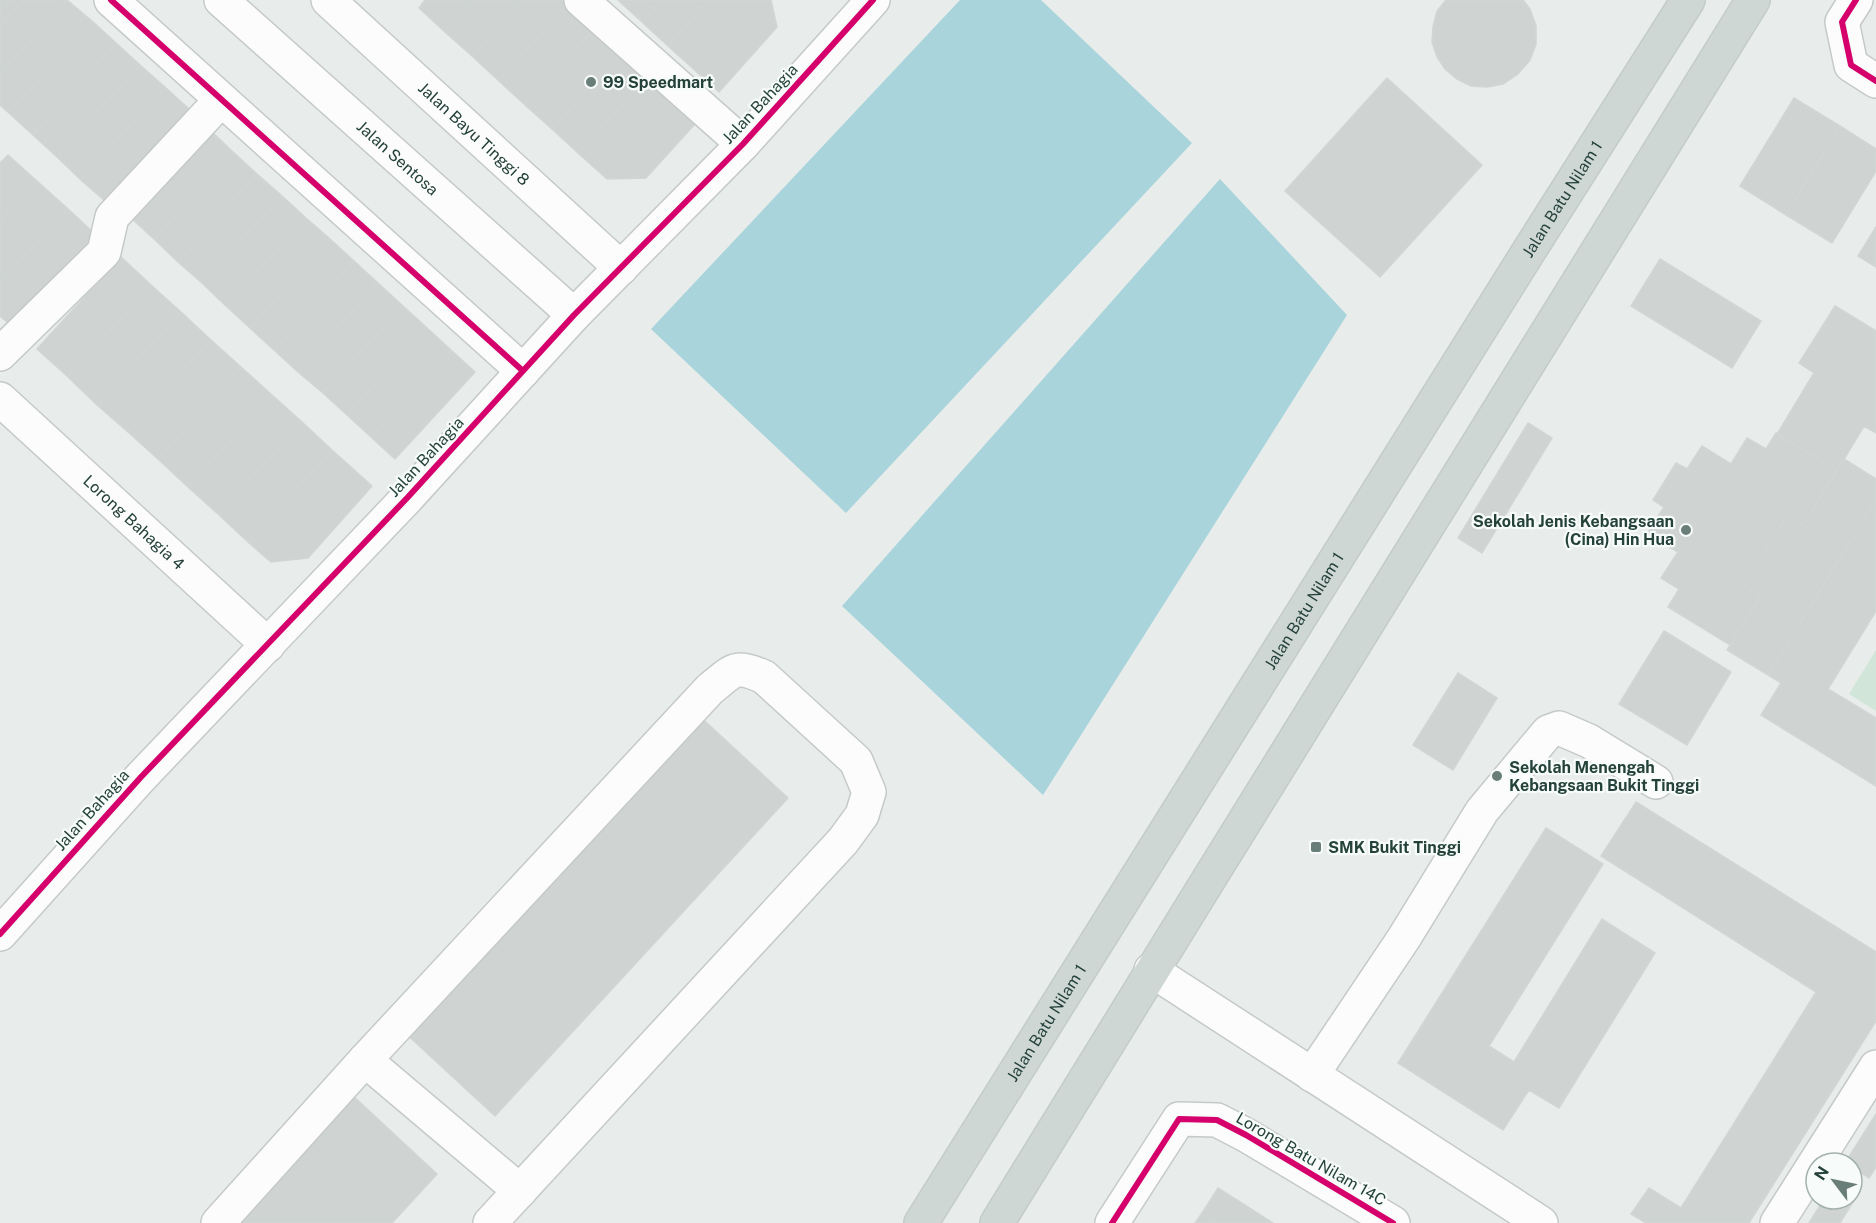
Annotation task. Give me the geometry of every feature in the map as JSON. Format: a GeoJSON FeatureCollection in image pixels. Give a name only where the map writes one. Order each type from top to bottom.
{"type":"FeatureCollection","features":[{"type":"Feature","properties":{"kind":"main road","name":"Jalan Batu Nilam 1"},"geometry":{"type":"LineString","coordinates":[[921,1223],[1688,0]]}},
{"type":"Feature","properties":{"kind":"main road"},"geometry":{"type":"LineString","coordinates":[[997,1223],[1151,970],[1598,255],[1753,0]]}},
{"type":"Feature","properties":{"kind":"street"},"geometry":{"type":"LineString","coordinates":[[111,0],[523,372]]}},
{"type":"Feature","properties":{"kind":"street","name":"Jalan Sentosa"},"geometry":{"type":"LineString","coordinates":[[221,0],[574,315]]}},
{"type":"Feature","properties":{"kind":"street","name":"Jalan Bayu Tinggi 8"},"geometry":{"type":"LineString","coordinates":[[328,0],[621,268]]}},
{"type":"Feature","properties":{"kind":"street"},"geometry":{"type":"LineString","coordinates":[[580,0],[743,144]]}},
{"type":"Feature","properties":{"kind":"street"},"geometry":{"type":"LineString","coordinates":[[1856,0],[1842,22],[1851,64],[1876,81]]}},
{"type":"Feature","properties":{"kind":"street","name":"Jalan Bahagia"},"geometry":{"type":"LineString","coordinates":[[0,933],[141,777],[408,497],[574,315],[743,144],[857,6]]}},
{"type":"Feature","properties":{"kind":"street"},"geometry":{"type":"LineString","coordinates":[[0,354],[104,252],[112,217],[221,100]]}},
{"type":"Feature","properties":{"kind":"street","name":"Lorong Bahagia 4"},"geometry":{"type":"LineString","coordinates":[[0,399],[267,645]]}},
{"type":"Feature","properties":{"kind":"street"},"geometry":{"type":"LineString","coordinates":[[219,1223],[365,1060],[710,689],[734,671],[745,669],[764,677],[856,761],[869,792],[862,815],[835,850],[490,1223]]}},
{"type":"Feature","properties":{"kind":"street"},"geometry":{"type":"LineString","coordinates":[[1312,1075],[1404,938],[1482,811],[1548,732],[1559,728],[1589,741],[1656,782]]}},
{"type":"Feature","properties":{"kind":"street"},"geometry":{"type":"LineString","coordinates":[[1151,970],[1541,1223]]}},
{"type":"Feature","properties":{"kind":"street"},"geometry":{"type":"LineString","coordinates":[[365,1060],[520,1191]]}},
{"type":"Feature","properties":{"kind":"street"},"geometry":{"type":"LineString","coordinates":[[1777,1223],[1876,1067]]}},
{"type":"Feature","properties":{"kind":"street","name":"Lorong Batu Nilam 14C"},"geometry":{"type":"LineString","coordinates":[[1112,1223],[1179,1119],[1217,1120],[1393,1223]]}},
{"type":"Feature","properties":{"kind":"green space"},"geometry":{"type":"Polygon","coordinates":[[[1876,650],[1876,711],[1849,694],[1876,650]]]}},
{"type":"Feature","properties":{"kind":"water"},"geometry":{"type":"Polygon","coordinates":[[[960,0],[1041,0],[1192,143],[846,513],[651,329],[960,0]]]}},
{"type":"Feature","properties":{"kind":"water"},"geometry":{"type":"Polygon","coordinates":[[[1220,179],[1347,315],[1043,795],[842,606],[1220,179]]]}},
{"type":"Feature","properties":{"kind":"building"},"geometry":{"type":"Polygon","coordinates":[[[0,0],[23,0],[0,26],[0,0]]]}},
{"type":"Feature","properties":{"kind":"building"},"geometry":{"type":"Polygon","coordinates":[[[23,0],[67,0],[0,74],[0,26],[23,0]]]}},
{"type":"Feature","properties":{"kind":"building"},"geometry":{"type":"Polygon","coordinates":[[[67,0],[92,21],[9,113],[0,105],[0,74],[67,0]]]}},
{"type":"Feature","properties":{"kind":"building"},"geometry":{"type":"Polygon","coordinates":[[[425,0],[474,0],[445,32],[419,8],[425,0]]]}},
{"type":"Feature","properties":{"kind":"building"},"geometry":{"type":"Polygon","coordinates":[[[474,0],[523,0],[472,56],[445,32],[474,0]]]}},
{"type":"Feature","properties":{"kind":"building"},"geometry":{"type":"Polygon","coordinates":[[[523,0],[571,0],[499,81],[472,56],[523,0]]]}},
{"type":"Feature","properties":{"kind":"building"},"geometry":{"type":"Polygon","coordinates":[[[571,0],[601,22],[525,105],[499,81],[571,0]]]}},
{"type":"Feature","properties":{"kind":"building"},"geometry":{"type":"Polygon","coordinates":[[[618,0],[662,0],[642,22],[618,0]]]}},
{"type":"Feature","properties":{"kind":"building"},"geometry":{"type":"Polygon","coordinates":[[[662,0],[709,0],[668,46],[642,22],[662,0]]]}},
{"type":"Feature","properties":{"kind":"building"},"geometry":{"type":"Polygon","coordinates":[[[709,0],[771,0],[777,27],[719,92],[668,46],[709,0]]]}},
{"type":"Feature","properties":{"kind":"building"},"geometry":{"type":"Polygon","coordinates":[[[1446,0],[1523,0],[1530,9],[1536,26],[1536,44],[1530,60],[1518,74],[1503,84],[1487,87],[1471,86],[1457,79],[1445,69],[1437,57],[1432,42],[1437,11],[1446,0]]]}},
{"type":"Feature","properties":{"kind":"building"},"geometry":{"type":"Polygon","coordinates":[[[92,21],[116,43],[33,135],[9,113],[92,21]]]}},
{"type":"Feature","properties":{"kind":"building"},"geometry":{"type":"Polygon","coordinates":[[[601,22],[627,46],[552,129],[525,105],[601,22]]]}},
{"type":"Feature","properties":{"kind":"building"},"geometry":{"type":"Polygon","coordinates":[[[116,43],[140,65],[57,157],[33,135],[116,43]]]}},
{"type":"Feature","properties":{"kind":"building"},"geometry":{"type":"Polygon","coordinates":[[[627,46],[654,70],[578,153],[552,129],[627,46]]]}},
{"type":"Feature","properties":{"kind":"building"},"geometry":{"type":"Polygon","coordinates":[[[140,65],[165,87],[81,180],[57,157],[140,65]]]}},
{"type":"Feature","properties":{"kind":"building"},"geometry":{"type":"Polygon","coordinates":[[[654,70],[703,115],[646,178],[607,179],[578,153],[654,70]]]}},
{"type":"Feature","properties":{"kind":"building"},"geometry":{"type":"Polygon","coordinates":[[[1387,78],[1482,165],[1380,277],[1285,191],[1387,78]]]}},
{"type":"Feature","properties":{"kind":"building"},"geometry":{"type":"Polygon","coordinates":[[[165,87],[189,109],[105,201],[81,180],[165,87]]]}},
{"type":"Feature","properties":{"kind":"building"},"geometry":{"type":"Polygon","coordinates":[[[1794,98],[1840,126],[1786,215],[1740,186],[1794,98]]]}},
{"type":"Feature","properties":{"kind":"building"},"geometry":{"type":"Polygon","coordinates":[[[1840,126],[1876,149],[1876,171],[1832,243],[1786,215],[1840,126]]]}},
{"type":"Feature","properties":{"kind":"building"},"geometry":{"type":"Polygon","coordinates":[[[209,129],[233,152],[154,239],[130,217],[209,129]]]}},
{"type":"Feature","properties":{"kind":"building"},"geometry":{"type":"Polygon","coordinates":[[[233,152],[257,174],[178,262],[154,239],[233,152]]]}},
{"type":"Feature","properties":{"kind":"building"},"geometry":{"type":"Polygon","coordinates":[[[8,155],[38,182],[0,223],[0,163],[8,155]]]}},
{"type":"Feature","properties":{"kind":"building"},"geometry":{"type":"Polygon","coordinates":[[[257,174],[282,196],[202,283],[178,262],[257,174]]]}},
{"type":"Feature","properties":{"kind":"building"},"geometry":{"type":"Polygon","coordinates":[[[38,182],[67,208],[0,283],[0,223],[38,182]]]}},
{"type":"Feature","properties":{"kind":"building"},"geometry":{"type":"Polygon","coordinates":[[[282,196],[306,218],[226,306],[202,283],[282,196]]]}},
{"type":"Feature","properties":{"kind":"building"},"geometry":{"type":"Polygon","coordinates":[[[67,208],[97,236],[14,328],[0,316],[0,283],[67,208]]]}},
{"type":"Feature","properties":{"kind":"building"},"geometry":{"type":"Polygon","coordinates":[[[306,218],[330,239],[250,328],[226,306],[306,218]]]}},
{"type":"Feature","properties":{"kind":"building"},"geometry":{"type":"Polygon","coordinates":[[[1876,227],[1876,267],[1858,256],[1876,227]]]}},
{"type":"Feature","properties":{"kind":"building"},"geometry":{"type":"Polygon","coordinates":[[[330,239],[354,261],[274,350],[250,328],[330,239]]]}},
{"type":"Feature","properties":{"kind":"building"},"geometry":{"type":"Polygon","coordinates":[[[121,257],[151,285],[68,377],[37,349],[121,257]]]}},
{"type":"Feature","properties":{"kind":"building"},"geometry":{"type":"Polygon","coordinates":[[[1660,259],[1761,321],[1732,368],[1631,306],[1660,259]]]}},
{"type":"Feature","properties":{"kind":"building"},"geometry":{"type":"Polygon","coordinates":[[[354,261],[378,283],[298,372],[274,350],[354,261]]]}},
{"type":"Feature","properties":{"kind":"building"},"geometry":{"type":"Polygon","coordinates":[[[378,283],[403,306],[323,393],[298,372],[378,283]]]}},
{"type":"Feature","properties":{"kind":"building"},"geometry":{"type":"Polygon","coordinates":[[[151,285],[181,312],[97,405],[68,377],[151,285]]]}},
{"type":"Feature","properties":{"kind":"building"},"geometry":{"type":"Polygon","coordinates":[[[403,306],[426,327],[347,415],[323,393],[403,306]]]}},
{"type":"Feature","properties":{"kind":"building"},"geometry":{"type":"Polygon","coordinates":[[[1835,306],[1876,331],[1876,433],[1864,426],[1837,471],[1777,434],[1814,373],[1799,363],[1835,306]]]}},
{"type":"Feature","properties":{"kind":"building"},"geometry":{"type":"Polygon","coordinates":[[[181,312],[211,340],[128,432],[97,405],[181,312]]]}},
{"type":"Feature","properties":{"kind":"building"},"geometry":{"type":"Polygon","coordinates":[[[426,327],[451,350],[371,437],[347,415],[426,327]]]}},
{"type":"Feature","properties":{"kind":"building"},"geometry":{"type":"Polygon","coordinates":[[[211,340],[241,367],[158,459],[128,432],[211,340]]]}},
{"type":"Feature","properties":{"kind":"building"},"geometry":{"type":"Polygon","coordinates":[[[451,350],[475,372],[395,459],[371,437],[451,350]]]}},
{"type":"Feature","properties":{"kind":"building"},"geometry":{"type":"Polygon","coordinates":[[[241,367],[272,395],[188,487],[158,459],[241,367]]]}},
{"type":"Feature","properties":{"kind":"building"},"geometry":{"type":"Polygon","coordinates":[[[272,395],[302,422],[218,514],[188,487],[272,395]]]}},
{"type":"Feature","properties":{"kind":"building"},"geometry":{"type":"Polygon","coordinates":[[[302,422],[332,450],[248,542],[218,514],[302,422]]]}},
{"type":"Feature","properties":{"kind":"building"},"geometry":{"type":"Polygon","coordinates":[[[1528,423],[1552,438],[1482,553],[1458,538],[1528,423]]]}},
{"type":"Feature","properties":{"kind":"building"},"geometry":{"type":"Polygon","coordinates":[[[1776,433],[1837,471],[1803,525],[1787,515],[1744,585],[1761,595],[1730,645],[1668,607],[1679,589],[1661,578],[1678,552],[1647,534],[1664,507],[1653,500],[1676,463],[1687,469],[1702,446],[1731,464],[1747,438],[1766,449],[1776,433]]]}},
{"type":"Feature","properties":{"kind":"building"},"geometry":{"type":"Polygon","coordinates":[[[332,450],[372,486],[308,558],[271,562],[248,542],[332,450]]]}},
{"type":"Feature","properties":{"kind":"building"},"geometry":{"type":"Polygon","coordinates":[[[1844,459],[1876,479],[1876,500],[1768,675],[1727,650],[1761,595],[1744,585],[1787,515],[1803,525],[1844,459]]]}},
{"type":"Feature","properties":{"kind":"building"},"geometry":{"type":"Polygon","coordinates":[[[1876,500],[1876,611],[1828,689],[1876,718],[1876,786],[1761,715],[1781,683],[1768,675],[1876,500]]]}},
{"type":"Feature","properties":{"kind":"building"},"geometry":{"type":"Polygon","coordinates":[[[1664,631],[1731,672],[1687,745],[1619,704],[1664,631]]]}},
{"type":"Feature","properties":{"kind":"building"},"geometry":{"type":"Polygon","coordinates":[[[1458,673],[1497,698],[1453,770],[1413,745],[1458,673]]]}},
{"type":"Feature","properties":{"kind":"building"},"geometry":{"type":"Polygon","coordinates":[[[695,712],[788,798],[495,1116],[402,1030],[695,712]]]}},
{"type":"Feature","properties":{"kind":"building"},"geometry":{"type":"Polygon","coordinates":[[[1636,802],[1876,952],[1876,1021],[1749,1223],[1646,1223],[1631,1214],[1649,1188],[1681,1208],[1816,992],[1601,856],[1636,802]]]}},
{"type":"Feature","properties":{"kind":"building"},"geometry":{"type":"Polygon","coordinates":[[[1546,828],[1603,864],[1489,1046],[1514,1062],[1602,919],[1655,953],[1559,1108],[1529,1090],[1503,1130],[1398,1063],[1546,828]]]}},
{"type":"Feature","properties":{"kind":"building"},"geometry":{"type":"Polygon","coordinates":[[[351,1094],[437,1174],[392,1223],[232,1223],[351,1094]]]}},
{"type":"Feature","properties":{"kind":"building"},"geometry":{"type":"Polygon","coordinates":[[[1876,1114],[1876,1167],[1869,1178],[1864,1175],[1864,1151],[1853,1151],[1876,1114]]]}},
{"type":"Feature","properties":{"kind":"building"},"geometry":{"type":"Polygon","coordinates":[[[1218,1188],[1273,1223],[1217,1223],[1202,1213],[1218,1188]]]}},
{"type":"Feature","properties":{"kind":"building"},"geometry":{"type":"Polygon","coordinates":[[[1816,1211],[1848,1211],[1840,1223],[1809,1223],[1816,1211]]]}},
{"type":"Feature","properties":{"kind":"building"},"geometry":{"type":"Polygon","coordinates":[[[1202,1213],[1217,1223],[1195,1223],[1202,1213]]]}},
{"type":"Feature","properties":{"kind":"cycle path"},"geometry":{"type":"LineString","coordinates":[[111,0],[523,371]]}},
{"type":"Feature","properties":{"kind":"cycle path"},"geometry":{"type":"LineString","coordinates":[[0,934],[141,777],[408,497],[574,315],[743,144],[873,0]]}},
{"type":"Feature","properties":{"kind":"cycle path"},"geometry":{"type":"LineString","coordinates":[[1856,0],[1842,22],[1851,65],[1876,81]]}},
{"type":"Feature","properties":{"kind":"cycle path"},"geometry":{"type":"LineString","coordinates":[[1112,1223],[1179,1119],[1217,1120],[1393,1223]]}},
{"type":"Feature","properties":{"kind":"place","name":"99 Speedmart"},"geometry":{"type":"Point","coordinates":[591,82]}},
{"type":"Feature","properties":{"kind":"place","name":"Sekolah Jenis Kebangsaan (Cina) Hin Hua"},"geometry":{"type":"Point","coordinates":[1686,530]}},
{"type":"Feature","properties":{"kind":"place","name":"Sekolah Menengah Kebangsaan Bukit Tinggi"},"geometry":{"type":"Point","coordinates":[1497,776]}},
{"type":"Feature","properties":{"kind":"place","name":"SMK Bukit Tinggi"},"geometry":{"type":"Point","coordinates":[1316,847]}}]}
